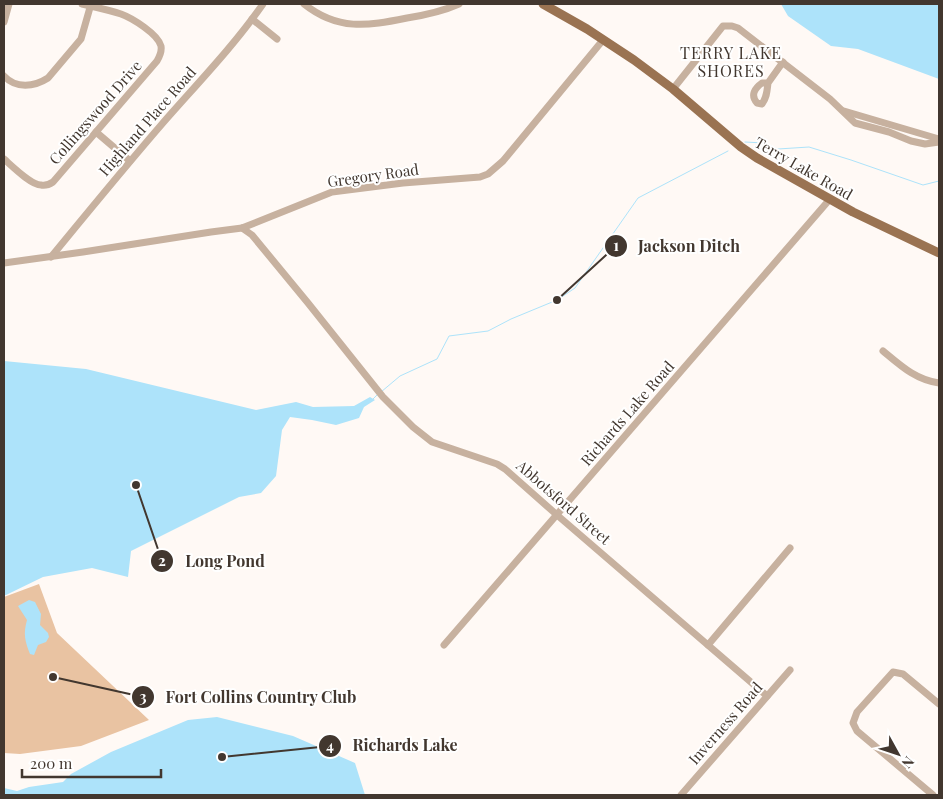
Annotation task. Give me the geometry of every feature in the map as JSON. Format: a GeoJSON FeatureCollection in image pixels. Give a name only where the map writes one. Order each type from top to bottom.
{"type":"FeatureCollection","features":[{"type":"Feature","properties":{"kind":"main road","name":"Terry Lake Road"},"geometry":{"type":"LineString","coordinates":[[544,4],[634,60],[673,89],[756,158],[853,212],[939,253]]}},
{"type":"Feature","properties":{"kind":"street"},"geometry":{"type":"LineString","coordinates":[[4,22],[9,4]]}},
{"type":"Feature","properties":{"kind":"street"},"geometry":{"type":"LineString","coordinates":[[4,76],[12,83],[21,86],[29,86],[48,78],[81,39],[91,5],[82,4]]}},
{"type":"Feature","properties":{"kind":"street","name":"Highland Place Road"},"geometry":{"type":"LineString","coordinates":[[51,256],[130,161],[228,49],[263,4]]}},
{"type":"Feature","properties":{"kind":"street"},"geometry":{"type":"LineString","coordinates":[[304,4],[312,11],[331,20],[368,25],[444,11],[459,4]]}},
{"type":"Feature","properties":{"kind":"street","name":"Collingswood Drive"},"geometry":{"type":"LineString","coordinates":[[4,159],[34,184],[47,185],[53,182],[160,56],[161,50],[156,38],[131,18],[91,5]]}},
{"type":"Feature","properties":{"kind":"street"},"geometry":{"type":"LineString","coordinates":[[252,19],[278,39]]}},
{"type":"Feature","properties":{"kind":"street"},"geometry":{"type":"LineString","coordinates":[[673,89],[723,26],[732,26],[738,28],[783,62],[844,111],[855,123],[889,132],[911,141],[926,144],[939,141]]}},
{"type":"Feature","properties":{"kind":"street","name":"Gregory Road"},"geometry":{"type":"LineString","coordinates":[[4,263],[242,228],[332,192],[403,183],[455,180],[488,174],[503,161],[603,40]]}},
{"type":"Feature","properties":{"kind":"street"},"geometry":{"type":"LineString","coordinates":[[768,82],[783,62]]}},
{"type":"Feature","properties":{"kind":"street"},"geometry":{"type":"LineString","coordinates":[[96,132],[130,161]]}},
{"type":"Feature","properties":{"kind":"street","name":"Richards Lake Road"},"geometry":{"type":"LineString","coordinates":[[444,645],[830,199]]}},
{"type":"Feature","properties":{"kind":"street","name":"Abbotsford Street"},"geometry":{"type":"LineString","coordinates":[[242,228],[257,241],[383,398],[413,427],[432,442],[497,464],[505,469],[767,696]]}},
{"type":"Feature","properties":{"kind":"street"},"geometry":{"type":"LineString","coordinates":[[883,351],[907,371],[927,381],[939,382]]}},
{"type":"Feature","properties":{"kind":"street"},"geometry":{"type":"LineString","coordinates":[[708,645],[790,548]]}},
{"type":"Feature","properties":{"kind":"street","name":"Inverness Road"},"geometry":{"type":"LineString","coordinates":[[681,795],[790,670]]}},
{"type":"Feature","properties":{"kind":"street"},"geometry":{"type":"LineString","coordinates":[[933,795],[857,731],[853,723],[858,712],[894,672],[903,674],[939,704]]}},
{"type":"Feature","properties":{"kind":"shaded area"},"geometry":{"type":"Polygon","coordinates":[[[39,584],[57,633],[149,720],[81,746],[20,754],[4,753],[4,597],[39,584]]]}},
{"type":"Feature","properties":{"kind":"water"},"geometry":{"type":"Polygon","coordinates":[[[781,4],[939,4],[939,79],[858,49],[831,46],[788,16],[781,4]]]}},
{"type":"Feature","properties":{"kind":"water"},"geometry":{"type":"Polygon","coordinates":[[[4,361],[86,369],[256,410],[296,402],[313,407],[354,406],[370,397],[375,400],[364,407],[359,418],[336,425],[290,417],[282,430],[276,476],[261,493],[239,497],[131,551],[128,577],[92,568],[43,577],[4,595],[4,361]]]}},
{"type":"Feature","properties":{"kind":"water"},"geometry":{"type":"Polygon","coordinates":[[[29,600],[35,602],[41,614],[40,625],[48,633],[49,637],[46,642],[38,645],[34,655],[30,654],[26,641],[25,629],[27,620],[18,606],[29,600]]]}},
{"type":"Feature","properties":{"kind":"water"},"geometry":{"type":"Polygon","coordinates":[[[217,717],[293,736],[355,763],[365,795],[4,795],[4,788],[17,791],[29,787],[63,782],[71,774],[111,752],[188,720],[217,717]]]}},
{"type":"Feature","properties":{"kind":"waterway"},"geometry":{"type":"LineString","coordinates":[[745,142],[764,143],[778,149],[809,147],[923,185],[939,181]]}},
{"type":"Feature","properties":{"kind":"waterway"},"geometry":{"type":"LineString","coordinates":[[381,392],[400,376],[437,359],[449,336],[488,331],[511,319],[557,300],[575,288],[638,198],[728,151]]}},
{"type":"Feature","properties":{"kind":"waterway"},"geometry":{"type":"LineString","coordinates":[[373,399],[378,394]]}},
{"type":"Feature","properties":{"kind":"place","name":"Jackson Ditch"},"geometry":{"type":"Point","coordinates":[557,300]}},
{"type":"Feature","properties":{"kind":"place","name":"Long Pond"},"geometry":{"type":"Point","coordinates":[136,485]}},
{"type":"Feature","properties":{"kind":"place","name":"Fort Collins Country Club"},"geometry":{"type":"Point","coordinates":[53,677]}},
{"type":"Feature","properties":{"kind":"place","name":"Richards Lake"},"geometry":{"type":"Point","coordinates":[222,757]}},
{"type":"Feature","properties":{"kind":"district","name":"TERRY LAKE SHORES"},"geometry":{"type":"Point","coordinates":[731,61]}}]}
